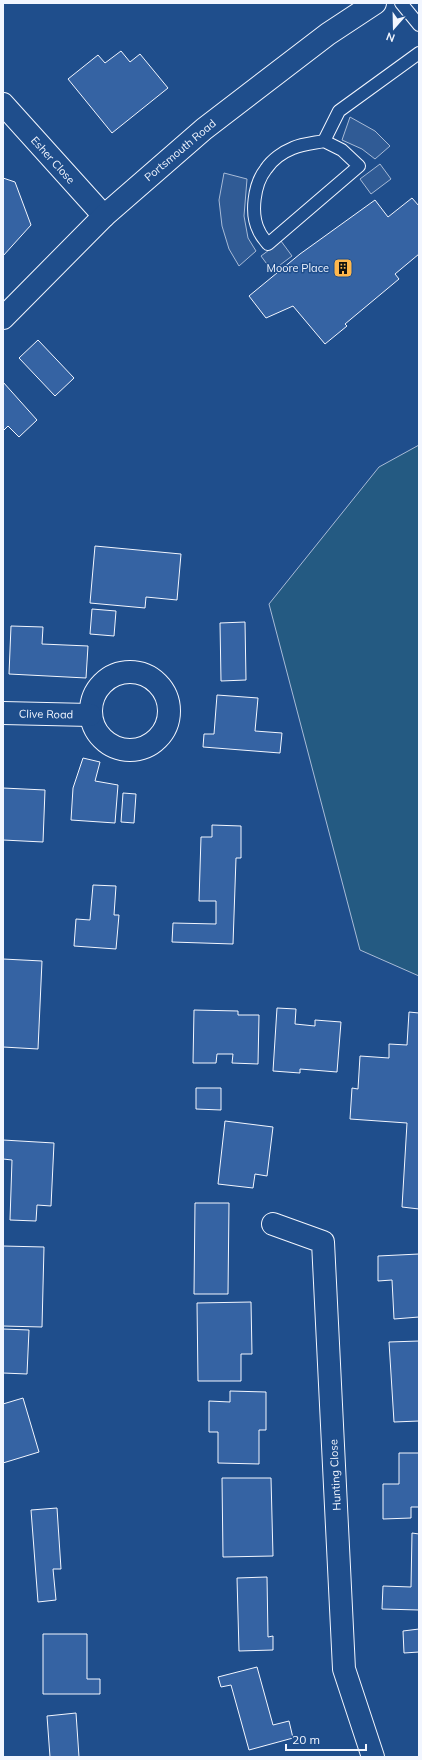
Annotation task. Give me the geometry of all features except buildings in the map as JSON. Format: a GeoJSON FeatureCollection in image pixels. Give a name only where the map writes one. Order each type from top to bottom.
{"type":"FeatureCollection","features":[{"type":"Feature","properties":{"kind":"street","name":"Portsmouth Road"},"geometry":{"type":"LineString","coordinates":[[3,318],[104,216],[204,129],[328,34],[375,3]]}},
{"type":"Feature","properties":{"kind":"street","name":"Esher Close"},"geometry":{"type":"LineString","coordinates":[[3,104],[104,216]]}},
{"type":"Feature","properties":{"kind":"street","name":"Clive Road"},"geometry":{"type":"LineString","coordinates":[[3,713],[90,715]]}},
{"type":"Feature","properties":{"kind":"street","name":"Hunting Close"},"geometry":{"type":"LineString","coordinates":[[272,1224],[323,1242],[344,1669],[373,1757]]}},
{"type":"Feature","properties":{"kind":"lane"},"geometry":{"type":"LineString","coordinates":[[401,3],[419,25]]}},
{"type":"Feature","properties":{"kind":"lane"},"geometry":{"type":"LineString","coordinates":[[324,141],[339,111],[419,53]]}},
{"type":"Feature","properties":{"kind":"lane"},"geometry":{"type":"LineString","coordinates":[[324,141],[342,150],[359,166],[268,244],[259,231],[255,216],[255,200],[258,184],[266,169],[276,158],[293,148],[324,141]]}},
{"type":"Feature","properties":{"kind":"shaded area"},"geometry":{"type":"Polygon","coordinates":[[[350,117],[375,131],[390,146],[375,159],[362,149],[342,140],[350,117]]]}},
{"type":"Feature","properties":{"kind":"shaded area"},"geometry":{"type":"Polygon","coordinates":[[[380,164],[391,179],[371,194],[360,179],[380,164]]]}},
{"type":"Feature","properties":{"kind":"shaded area"},"geometry":{"type":"Polygon","coordinates":[[[224,173],[247,179],[244,216],[248,238],[256,251],[239,266],[229,249],[222,226],[219,200],[224,173]]]}},
{"type":"Feature","properties":{"kind":"shaded area"},"geometry":{"type":"Polygon","coordinates":[[[281,241],[292,256],[272,271],[261,256],[281,241]]]}},
{"type":"Feature","properties":{"kind":"shaded area"},"geometry":{"type":"Polygon","coordinates":[[[419,445],[419,976],[360,950],[269,604],[379,467],[419,445]]]}},
{"type":"Feature","properties":{"kind":"place","name":"Moore Place"},"geometry":{"type":"Point","coordinates":[343,268]}}]}
